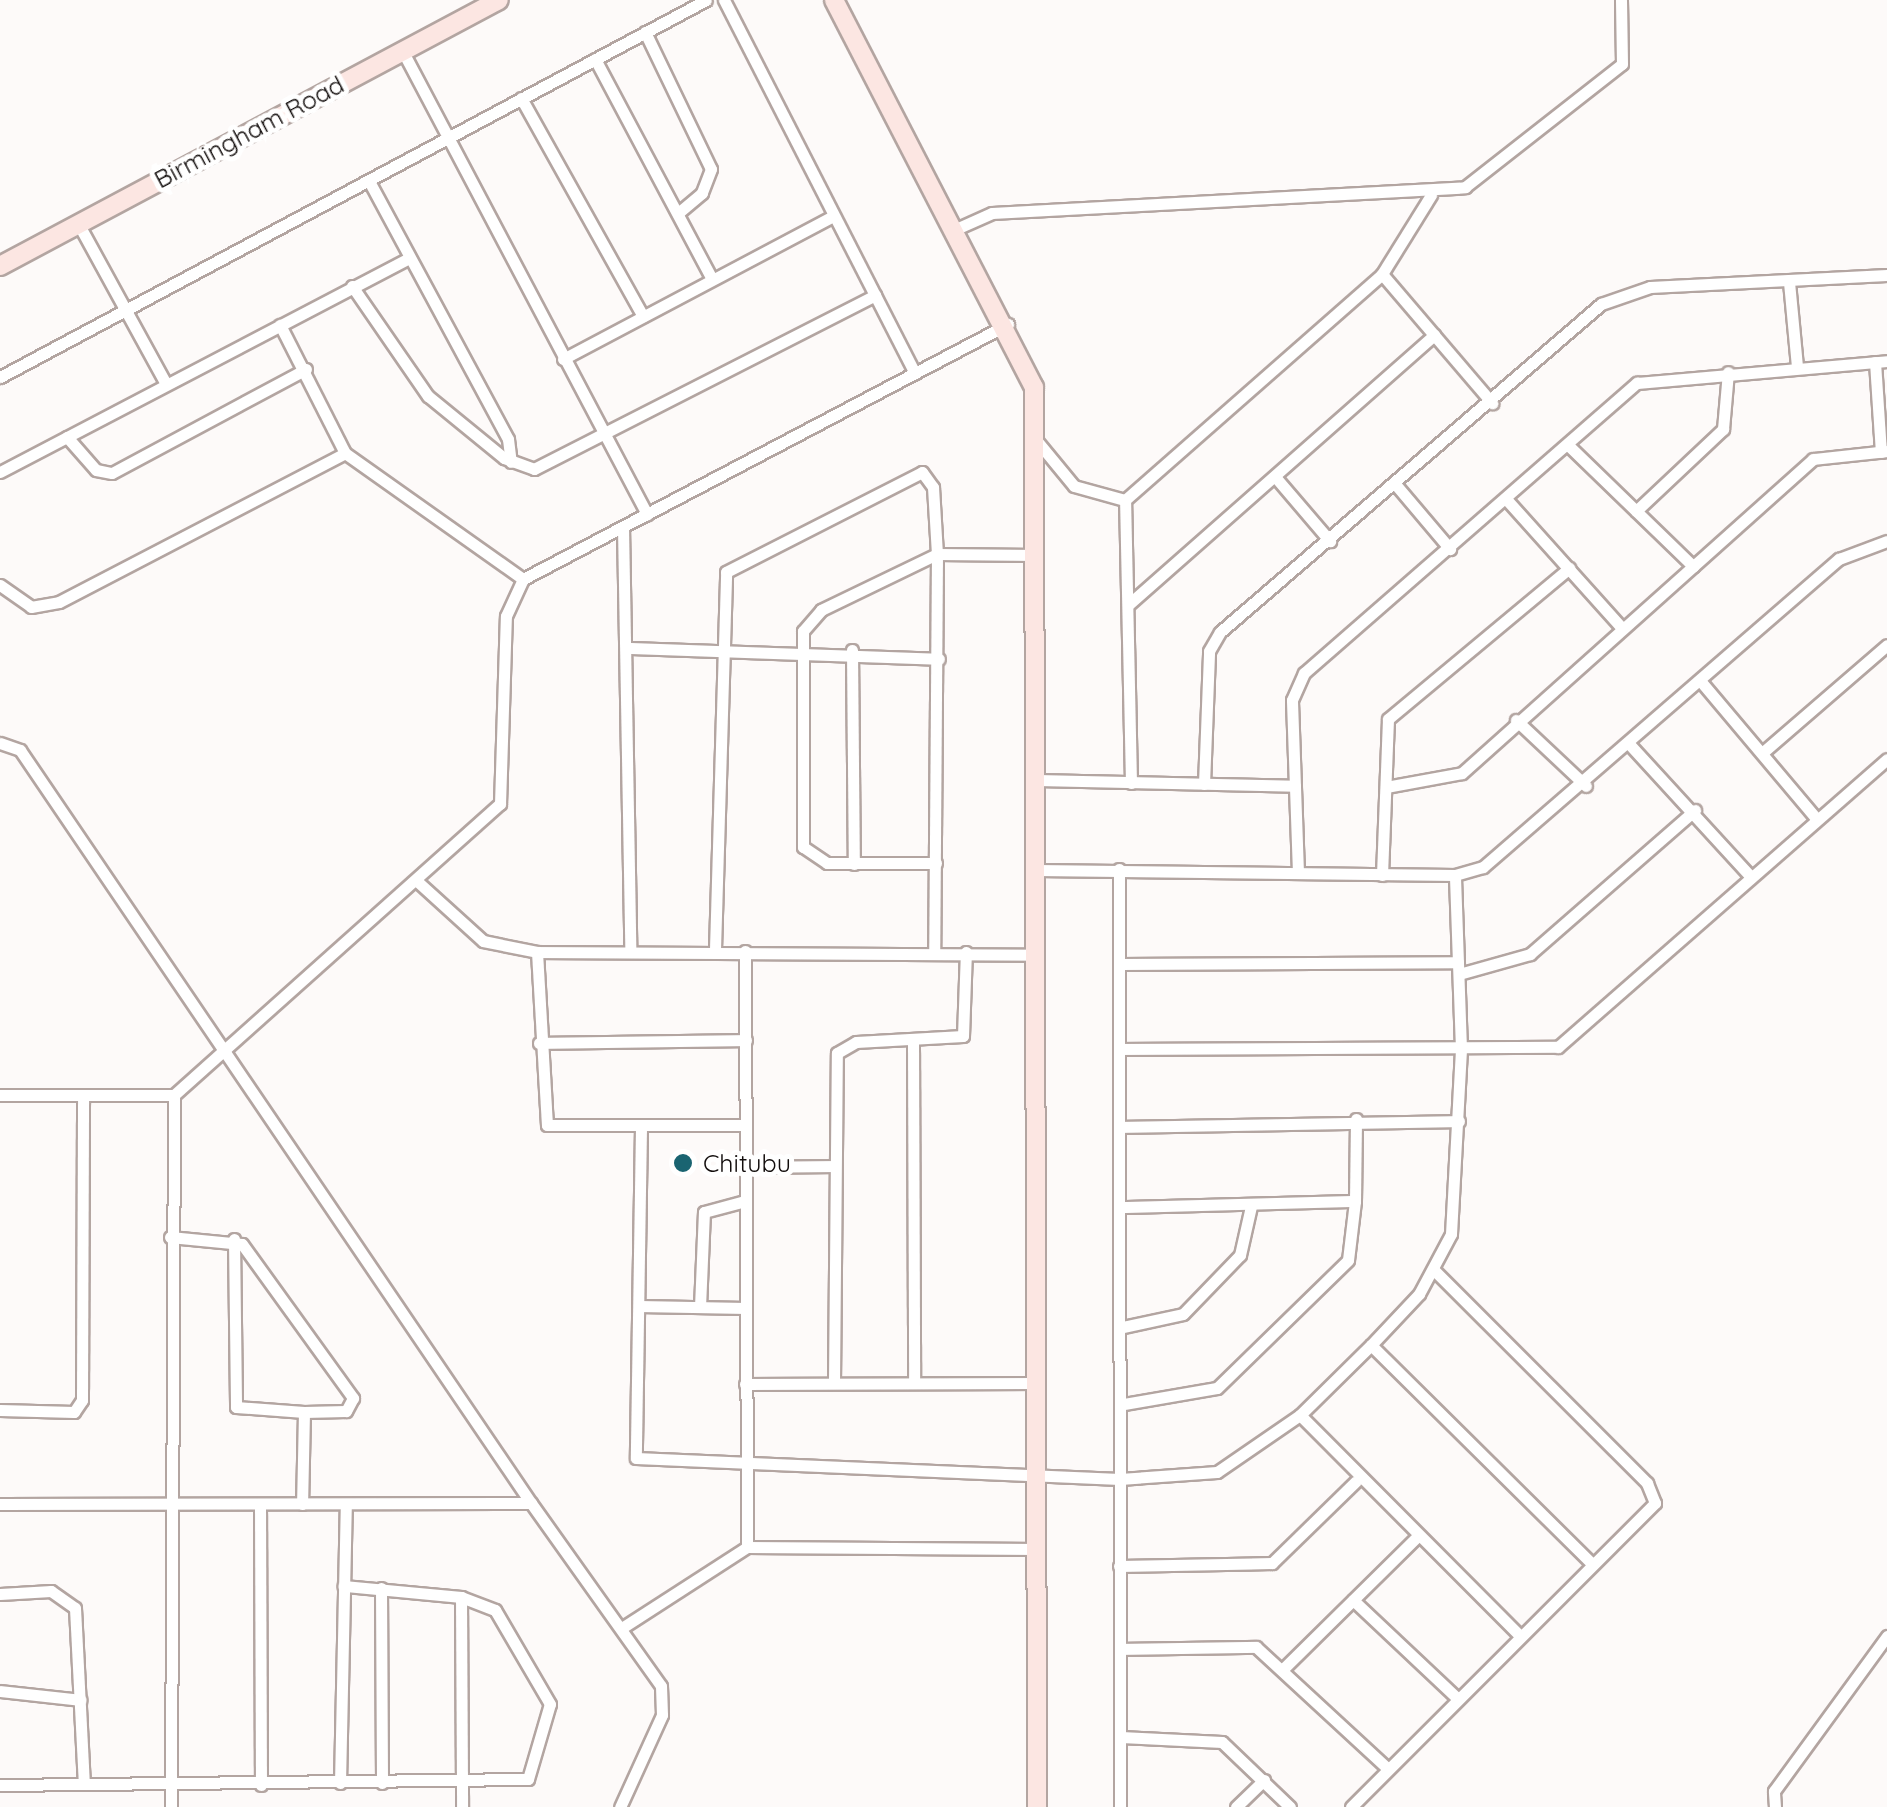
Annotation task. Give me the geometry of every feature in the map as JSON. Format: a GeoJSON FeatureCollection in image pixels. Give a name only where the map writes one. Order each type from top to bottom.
{"type":"FeatureCollection","features":[{"type":"Feature","properties":{"kind":"street","name":"Birmingham Road"},"geometry":{"type":"LineString","coordinates":[[0,266],[499,0]]}},
{"type":"Feature","properties":{"kind":"street"},"geometry":{"type":"LineString","coordinates":[[0,377],[706,0]]}},
{"type":"Feature","properties":{"kind":"street"},"geometry":{"type":"LineString","coordinates":[[724,0],[916,373]]}},
{"type":"Feature","properties":{"kind":"street"},"geometry":{"type":"LineString","coordinates":[[834,0],[1008,324],[1034,387],[1037,1807]]}},
{"type":"Feature","properties":{"kind":"street"},"geometry":{"type":"LineString","coordinates":[[956,229],[992,213],[1431,194],[1479,179],[1612,75],[1626,52],[1621,0]]}},
{"type":"Feature","properties":{"kind":"street"},"geometry":{"type":"LineString","coordinates":[[645,32],[711,168],[679,212]]}},
{"type":"Feature","properties":{"kind":"street"},"geometry":{"type":"LineString","coordinates":[[402,50],[647,514]]}},
{"type":"Feature","properties":{"kind":"street"},"geometry":{"type":"LineString","coordinates":[[595,59],[712,279]]}},
{"type":"Feature","properties":{"kind":"street"},"geometry":{"type":"LineString","coordinates":[[522,98],[643,316]]}},
{"type":"Feature","properties":{"kind":"street"},"geometry":{"type":"LineString","coordinates":[[369,181],[508,439],[511,462]]}},
{"type":"Feature","properties":{"kind":"street"},"geometry":{"type":"LineString","coordinates":[[1125,500],[1382,274],[1431,194]]}},
{"type":"Feature","properties":{"kind":"street"},"geometry":{"type":"LineString","coordinates":[[562,359],[834,216]]}},
{"type":"Feature","properties":{"kind":"street"},"geometry":{"type":"LineString","coordinates":[[79,225],[166,384]]}},
{"type":"Feature","properties":{"kind":"street"},"geometry":{"type":"LineString","coordinates":[[0,472],[409,258]]}},
{"type":"Feature","properties":{"kind":"street"},"geometry":{"type":"LineString","coordinates":[[1382,274],[1492,403]]}},
{"type":"Feature","properties":{"kind":"street"},"geometry":{"type":"LineString","coordinates":[[1204,784],[1212,642],[1612,296],[1887,275]]}},
{"type":"Feature","properties":{"kind":"street"},"geometry":{"type":"LineString","coordinates":[[1788,282],[1797,366]]}},
{"type":"Feature","properties":{"kind":"street"},"geometry":{"type":"LineString","coordinates":[[352,286],[400,366],[511,462],[534,469],[606,438],[876,295]]}},
{"type":"Feature","properties":{"kind":"street"},"geometry":{"type":"LineString","coordinates":[[0,1095],[174,1095],[418,882],[500,804],[506,616],[523,579],[1008,324]]}},
{"type":"Feature","properties":{"kind":"street"},"geometry":{"type":"LineString","coordinates":[[280,325],[306,368],[345,453],[523,579]]}},
{"type":"Feature","properties":{"kind":"street"},"geometry":{"type":"LineString","coordinates":[[1129,604],[1276,479],[1434,335]]}},
{"type":"Feature","properties":{"kind":"street"},"geometry":{"type":"LineString","coordinates":[[1298,873],[1292,700],[1304,674],[1646,376],[1881,361],[1884,451],[1813,459],[1446,783],[1386,788]]}},
{"type":"Feature","properties":{"kind":"street"},"geometry":{"type":"LineString","coordinates":[[67,438],[96,470],[112,472],[306,368]]}},
{"type":"Feature","properties":{"kind":"street"},"geometry":{"type":"LineString","coordinates":[[1636,511],[1723,429],[1728,372]]}},
{"type":"Feature","properties":{"kind":"street"},"geometry":{"type":"LineString","coordinates":[[1037,441],[1074,486],[1125,500]]}},
{"type":"Feature","properties":{"kind":"street"},"geometry":{"type":"LineString","coordinates":[[1569,446],[1693,566]]}},
{"type":"Feature","properties":{"kind":"street"},"geometry":{"type":"LineString","coordinates":[[0,585],[22,605],[60,602],[345,453]]}},
{"type":"Feature","properties":{"kind":"street"},"geometry":{"type":"LineString","coordinates":[[715,949],[721,586],[740,560],[913,473],[930,476],[937,554],[934,952]]}},
{"type":"Feature","properties":{"kind":"street"},"geometry":{"type":"LineString","coordinates":[[1276,479],[1330,541]]}},
{"type":"Feature","properties":{"kind":"street"},"geometry":{"type":"LineString","coordinates":[[1396,485],[1450,549]]}},
{"type":"Feature","properties":{"kind":"street"},"geometry":{"type":"LineString","coordinates":[[1125,500],[1131,783]]}},
{"type":"Feature","properties":{"kind":"street"},"geometry":{"type":"LineString","coordinates":[[1508,500],[1622,628]]}},
{"type":"Feature","properties":{"kind":"street"},"geometry":{"type":"LineString","coordinates":[[623,527],[629,648],[630,946]]}},
{"type":"Feature","properties":{"kind":"street"},"geometry":{"type":"LineString","coordinates":[[1036,870],[1455,875],[1508,853],[1840,558],[1887,541]]}},
{"type":"Feature","properties":{"kind":"street"},"geometry":{"type":"LineString","coordinates":[[936,862],[817,861],[801,838],[798,651],[821,610],[937,554],[1037,554]]}},
{"type":"Feature","properties":{"kind":"street"},"geometry":{"type":"LineString","coordinates":[[1382,874],[1388,719],[1569,568]]}},
{"type":"Feature","properties":{"kind":"street"},"geometry":{"type":"LineString","coordinates":[[629,648],[719,644],[798,651],[852,650],[939,659]]}},
{"type":"Feature","properties":{"kind":"street"},"geometry":{"type":"LineString","coordinates":[[1762,753],[1887,645]]}},
{"type":"Feature","properties":{"kind":"street"},"geometry":{"type":"LineString","coordinates":[[852,650],[854,864]]}},
{"type":"Feature","properties":{"kind":"street"},"geometry":{"type":"LineString","coordinates":[[1702,684],[1816,818]]}},
{"type":"Feature","properties":{"kind":"street"},"geometry":{"type":"LineString","coordinates":[[1516,720],[1586,786]]}},
{"type":"Feature","properties":{"kind":"street"},"geometry":{"type":"LineString","coordinates":[[0,742],[20,750],[226,1046],[531,1503],[625,1626],[663,1696],[620,1807]]}},
{"type":"Feature","properties":{"kind":"street"},"geometry":{"type":"LineString","coordinates":[[1631,746],[1695,810],[1750,877]]}},
{"type":"Feature","properties":{"kind":"street"},"geometry":{"type":"LineString","coordinates":[[1121,1049],[1558,1047],[1887,759]]}},
{"type":"Feature","properties":{"kind":"street"},"geometry":{"type":"LineString","coordinates":[[1037,780],[1296,786]]}},
{"type":"Feature","properties":{"kind":"street"},"geometry":{"type":"LineString","coordinates":[[1120,964],[1459,968],[1530,954],[1695,810]]}},
{"type":"Feature","properties":{"kind":"street"},"geometry":{"type":"LineString","coordinates":[[1120,869],[1124,1404],[1119,1566],[1120,1807]]}},
{"type":"Feature","properties":{"kind":"street"},"geometry":{"type":"LineString","coordinates":[[641,1127],[636,1458],[1120,1478],[1232,1467],[1300,1415],[1371,1345],[1434,1270],[1451,1234],[1461,1049],[1455,875]]}},
{"type":"Feature","properties":{"kind":"street"},"geometry":{"type":"LineString","coordinates":[[418,882],[483,941],[537,952],[630,946],[1036,955]]}},
{"type":"Feature","properties":{"kind":"street"},"geometry":{"type":"LineString","coordinates":[[744,951],[747,1546]]}},
{"type":"Feature","properties":{"kind":"street"},"geometry":{"type":"LineString","coordinates":[[537,952],[539,1042],[547,1125],[744,1125]]}},
{"type":"Feature","properties":{"kind":"street"},"geometry":{"type":"LineString","coordinates":[[834,1382],[832,1166],[836,1053],[856,1042],[913,1044],[968,1028],[966,952]]}},
{"type":"Feature","properties":{"kind":"street"},"geometry":{"type":"LineString","coordinates":[[539,1042],[746,1040]]}},
{"type":"Feature","properties":{"kind":"street"},"geometry":{"type":"LineString","coordinates":[[913,1044],[914,1382]]}},
{"type":"Feature","properties":{"kind":"street"},"geometry":{"type":"LineString","coordinates":[[171,1807],[170,1237],[174,1095]]}},
{"type":"Feature","properties":{"kind":"street"},"geometry":{"type":"LineString","coordinates":[[0,1410],[74,1412],[82,1400],[82,1096]]}},
{"type":"Feature","properties":{"kind":"street"},"geometry":{"type":"LineString","coordinates":[[1122,1127],[1356,1119],[1458,1121]]}},
{"type":"Feature","properties":{"kind":"street"},"geometry":{"type":"LineString","coordinates":[[1124,1404],[1217,1388],[1348,1260],[1355,1201],[1356,1119]]}},
{"type":"Feature","properties":{"kind":"street"},"geometry":{"type":"LineString","coordinates":[[746,1167],[832,1166]]}},
{"type":"Feature","properties":{"kind":"street"},"geometry":{"type":"LineString","coordinates":[[1122,1207],[1355,1201]]}},
{"type":"Feature","properties":{"kind":"street"},"geometry":{"type":"LineString","coordinates":[[700,1307],[704,1212],[746,1202]]}},
{"type":"Feature","properties":{"kind":"street"},"geometry":{"type":"LineString","coordinates":[[1123,1327],[1182,1314],[1240,1256],[1251,1206]]}},
{"type":"Feature","properties":{"kind":"street"},"geometry":{"type":"LineString","coordinates":[[170,1237],[234,1239]]}},
{"type":"Feature","properties":{"kind":"street"},"geometry":{"type":"LineString","coordinates":[[234,1239],[353,1398],[350,1410],[304,1412],[236,1407],[234,1239]]}},
{"type":"Feature","properties":{"kind":"street"},"geometry":{"type":"LineString","coordinates":[[1351,1807],[1590,1562],[1651,1509],[1652,1489],[1434,1270]]}},
{"type":"Feature","properties":{"kind":"street"},"geometry":{"type":"LineString","coordinates":[[639,1306],[746,1308]]}},
{"type":"Feature","properties":{"kind":"street"},"geometry":{"type":"LineString","coordinates":[[1371,1345],[1590,1562]]}},
{"type":"Feature","properties":{"kind":"street"},"geometry":{"type":"LineString","coordinates":[[745,1384],[1037,1382]]}},
{"type":"Feature","properties":{"kind":"street"},"geometry":{"type":"LineString","coordinates":[[302,1504],[304,1412]]}},
{"type":"Feature","properties":{"kind":"street"},"geometry":{"type":"LineString","coordinates":[[1300,1415],[1356,1481],[1519,1635]]}},
{"type":"Feature","properties":{"kind":"street"},"geometry":{"type":"LineString","coordinates":[[1119,1566],[1272,1562],[1356,1481]]}},
{"type":"Feature","properties":{"kind":"street"},"geometry":{"type":"LineString","coordinates":[[0,1504],[531,1503]]}},
{"type":"Feature","properties":{"kind":"street"},"geometry":{"type":"LineString","coordinates":[[260,1504],[262,1785]]}},
{"type":"Feature","properties":{"kind":"street"},"geometry":{"type":"LineString","coordinates":[[340,1783],[346,1504]]}},
{"type":"Feature","properties":{"kind":"street"},"geometry":{"type":"LineString","coordinates":[[1284,1668],[1417,1538]]}},
{"type":"Feature","properties":{"kind":"street"},"geometry":{"type":"LineString","coordinates":[[625,1626],[747,1546],[1038,1550]]}},
{"type":"Feature","properties":{"kind":"street"},"geometry":{"type":"LineString","coordinates":[[0,1785],[461,1784],[528,1779],[551,1711],[496,1610],[461,1597],[344,1586]]}},
{"type":"Feature","properties":{"kind":"street"},"geometry":{"type":"LineString","coordinates":[[381,1588],[382,1783]]}},
{"type":"Feature","properties":{"kind":"street"},"geometry":{"type":"LineString","coordinates":[[0,1594],[70,1599],[82,1700],[84,1784]]}},
{"type":"Feature","properties":{"kind":"street"},"geometry":{"type":"LineString","coordinates":[[461,1597],[462,1807]]}},
{"type":"Feature","properties":{"kind":"street"},"geometry":{"type":"LineString","coordinates":[[1354,1600],[1458,1699]]}},
{"type":"Feature","properties":{"kind":"street"},"geometry":{"type":"LineString","coordinates":[[1774,1807],[1774,1791],[1887,1636]]}},
{"type":"Feature","properties":{"kind":"street"},"geometry":{"type":"LineString","coordinates":[[1122,1649],[1246,1644],[1284,1668],[1387,1768]]}},
{"type":"Feature","properties":{"kind":"street"},"geometry":{"type":"LineString","coordinates":[[0,1692],[82,1700]]}},
{"type":"Feature","properties":{"kind":"street"},"geometry":{"type":"LineString","coordinates":[[1121,1738],[1211,1738],[1264,1780],[1290,1807]]}},
{"type":"Feature","properties":{"kind":"street"},"geometry":{"type":"LineString","coordinates":[[1236,1807],[1264,1780]]}},
{"type":"Feature","properties":{"kind":"place","name":"Chitubu"},"geometry":{"type":"Point","coordinates":[683,1163]}}]}
